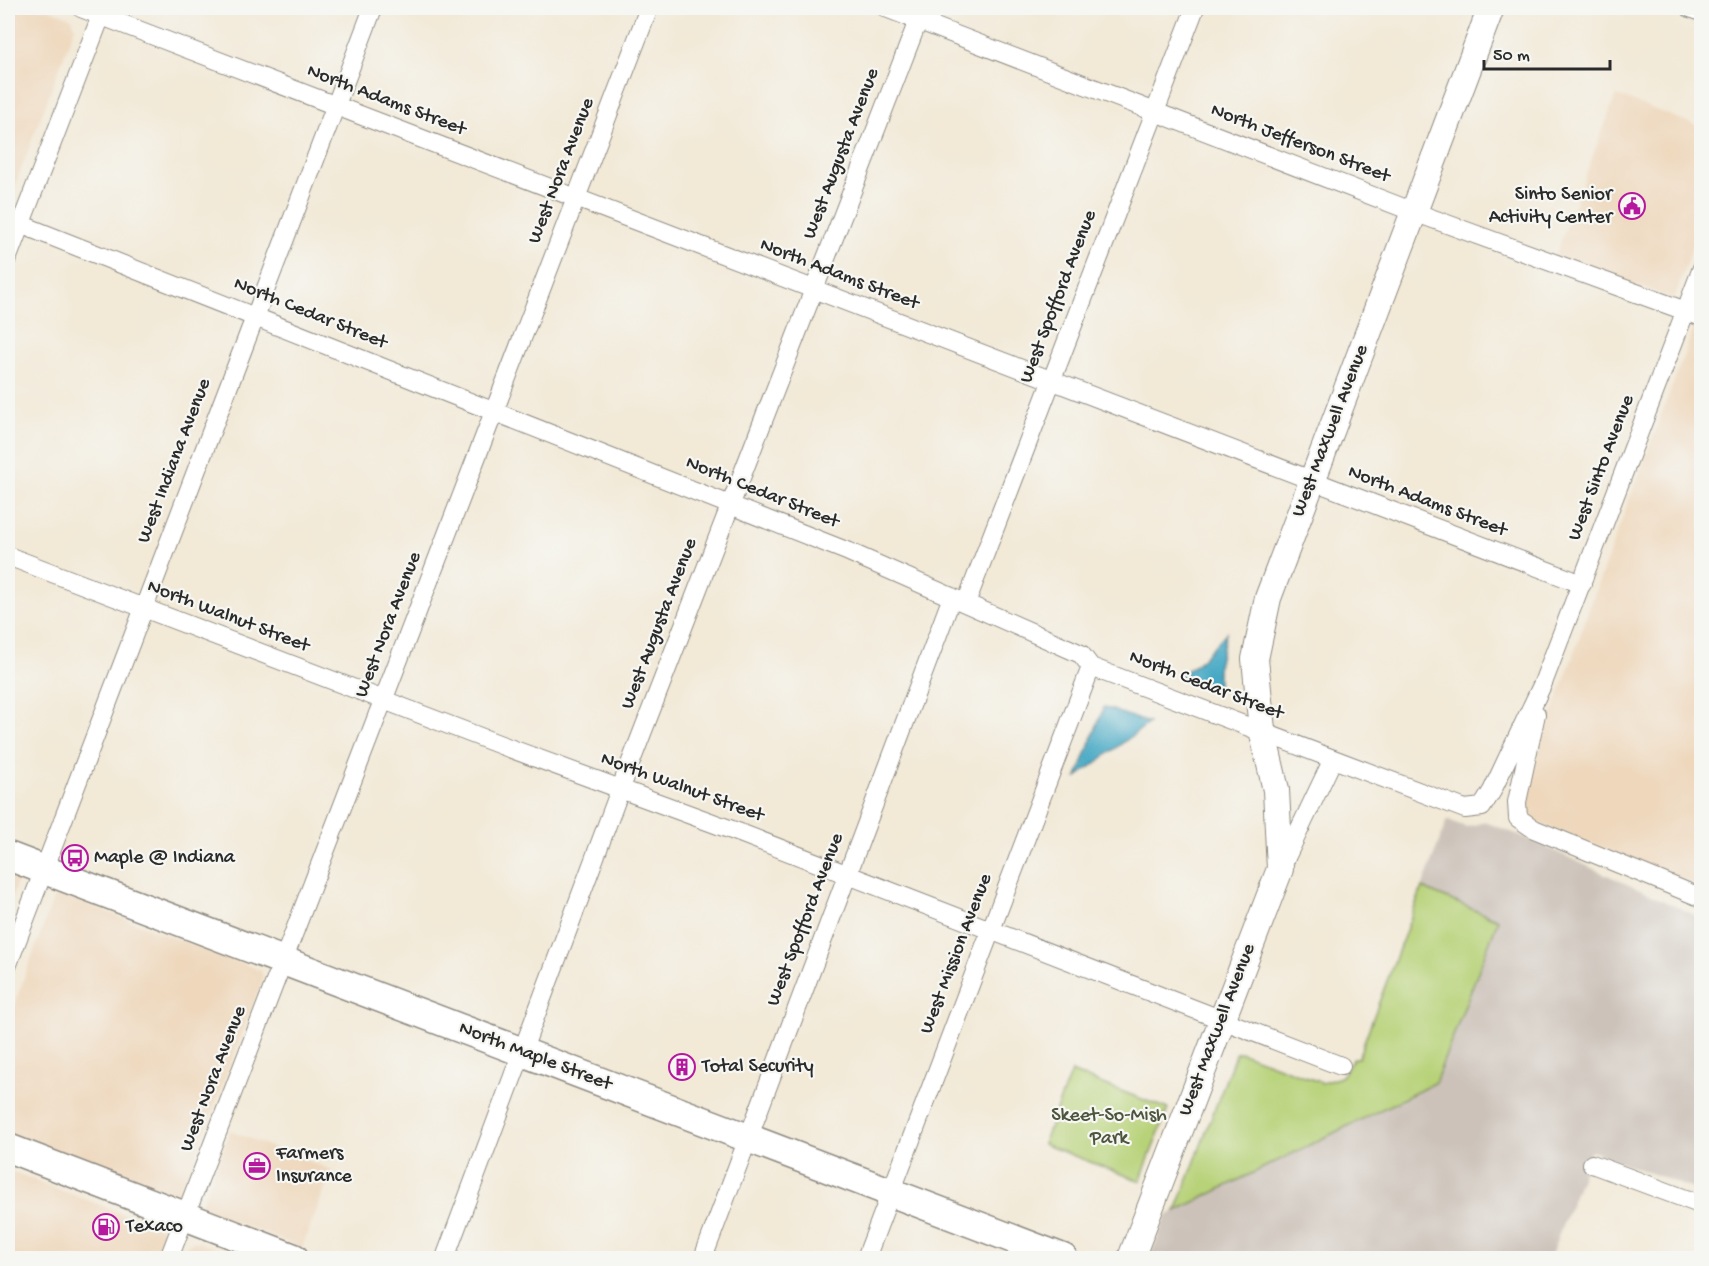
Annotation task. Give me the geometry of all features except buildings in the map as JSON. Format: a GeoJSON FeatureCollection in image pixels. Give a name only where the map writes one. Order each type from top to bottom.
{"type":"FeatureCollection","features":[{"type":"Feature","properties":{"kind":"main road","name":"North Maple Street"},"geometry":{"type":"LineString","coordinates":[[8,856],[1063,1258]]}},
{"type":"Feature","properties":{"kind":"main road"},"geometry":{"type":"LineString","coordinates":[[8,1149],[294,1258]]}},
{"type":"Feature","properties":{"kind":"street","name":"North Adams Street"},"geometry":{"type":"LineString","coordinates":[[81,8],[102,11],[336,106],[575,199],[1312,483],[1582,584]]}},
{"type":"Feature","properties":{"kind":"street","name":"West Indiana Avenue"},"geometry":{"type":"LineString","coordinates":[[8,964],[373,8]]}},
{"type":"Feature","properties":{"kind":"street","name":"West Nora Avenue"},"geometry":{"type":"LineString","coordinates":[[169,1258],[649,8]]}},
{"type":"Feature","properties":{"kind":"street","name":"North Jefferson Street"},"geometry":{"type":"LineString","coordinates":[[886,8],[921,14],[1154,113],[1414,212],[1693,314]]}},
{"type":"Feature","properties":{"kind":"street","name":"West Spofford Avenue"},"geometry":{"type":"LineString","coordinates":[[703,1258],[847,874],[1050,382],[1195,8]]}},
{"type":"Feature","properties":{"kind":"street","name":"West Maxwell Avenue"},"geometry":{"type":"LineString","coordinates":[[1280,869],[1276,790],[1262,730],[1255,660],[1266,608],[1491,8]]}},
{"type":"Feature","properties":{"kind":"street"},"geometry":{"type":"LineString","coordinates":[[1690,8],[1701,12]]}},
{"type":"Feature","properties":{"kind":"street"},"geometry":{"type":"LineString","coordinates":[[8,257],[102,11]]}},
{"type":"Feature","properties":{"kind":"street","name":"West Augusta Avenue"},"geometry":{"type":"LineString","coordinates":[[445,1258],[620,790],[921,14]]}},
{"type":"Feature","properties":{"kind":"street","name":"North Cedar Street"},"geometry":{"type":"LineString","coordinates":[[20,224],[849,552],[1081,654],[1091,667],[1466,809],[1482,807]]}},
{"type":"Feature","properties":{"kind":"street","name":"West Sinto Avenue"},"geometry":{"type":"LineString","coordinates":[[1482,807],[1492,791],[1543,683],[1693,314],[1701,268]]}},
{"type":"Feature","properties":{"kind":"street","name":"North Walnut Street"},"geometry":{"type":"LineString","coordinates":[[8,556],[620,790],[847,874],[1341,1066]]}},
{"type":"Feature","properties":{"kind":"street","name":"West Mission Avenue"},"geometry":{"type":"LineString","coordinates":[[866,1258],[1091,667]]}},
{"type":"Feature","properties":{"kind":"street","name":"West Sinto Avenue"},"geometry":{"type":"LineString","coordinates":[[1543,683],[1517,801],[1518,818],[1534,829],[1701,898]]}},
{"type":"Feature","properties":{"kind":"street","name":"West Maxwell Avenue"},"geometry":{"type":"LineString","coordinates":[[1131,1258],[1280,869],[1334,759]]}},
{"type":"Feature","properties":{"kind":"street"},"geometry":{"type":"LineString","coordinates":[[1592,1164],[1701,1205]]}},
{"type":"Feature","properties":{"kind":"shaded area"},"geometry":{"type":"Polygon","coordinates":[[[8,8],[45,8],[72,18],[75,27],[8,203],[8,8]]]}},
{"type":"Feature","properties":{"kind":"shaded area"},"geometry":{"type":"Polygon","coordinates":[[[1616,95],[1701,127],[1701,222],[1674,299],[1555,256],[1616,95]]]}},
{"type":"Feature","properties":{"kind":"shaded area"},"geometry":{"type":"Polygon","coordinates":[[[1701,309],[1701,886],[1528,819],[1520,806],[1604,567],[1701,309]]]}},
{"type":"Feature","properties":{"kind":"shaded area"},"geometry":{"type":"Polygon","coordinates":[[[1447,820],[1466,827],[1485,822],[1524,837],[1701,918],[1701,1192],[1591,1151],[1550,1258],[1150,1258],[1166,1216],[1435,1083],[1498,921],[1422,888],[1447,820]]]}},
{"type":"Feature","properties":{"kind":"shaded area"},"geometry":{"type":"Polygon","coordinates":[[[8,873],[18,880],[8,907],[8,873]]]}},
{"type":"Feature","properties":{"kind":"shaded area"},"geometry":{"type":"Polygon","coordinates":[[[60,894],[262,971],[263,979],[181,1194],[177,1199],[8,1137],[8,1021],[54,897],[60,894]]]}},
{"type":"Feature","properties":{"kind":"shaded area"},"geometry":{"type":"Polygon","coordinates":[[[230,1131],[332,1170],[302,1248],[202,1209],[201,1204],[230,1131]]]}},
{"type":"Feature","properties":{"kind":"shaded area"},"geometry":{"type":"Polygon","coordinates":[[[8,1170],[158,1227],[163,1232],[163,1240],[156,1258],[8,1258],[8,1170]]]}},
{"type":"Feature","properties":{"kind":"shaded area"},"geometry":{"type":"Polygon","coordinates":[[[191,1242],[198,1242],[241,1258],[180,1258],[184,1248],[191,1242]]]}},
{"type":"Feature","properties":{"kind":"green space"},"geometry":{"type":"Polygon","coordinates":[[[1422,888],[1498,920],[1435,1083],[1176,1211],[1236,1053],[1240,1052],[1322,1083],[1341,1077],[1354,1058],[1358,1058],[1422,888]]]}},
{"type":"Feature","properties":{"kind":"green space","name":"Skeet-So-Mish Park"},"geometry":{"type":"Polygon","coordinates":[[[1071,1072],[1168,1109],[1140,1181],[1043,1144],[1071,1072]]]}},
{"type":"Feature","properties":{"kind":"water"},"geometry":{"type":"Polygon","coordinates":[[[1226,633],[1218,666],[1218,691],[1179,676],[1198,663],[1226,633]]]}},
{"type":"Feature","properties":{"kind":"water"},"geometry":{"type":"Polygon","coordinates":[[[1104,707],[1149,723],[1077,777],[1104,707]]]}},
{"type":"Feature","properties":{"kind":"place","name":"Sinto Senior Activity Center"},"geometry":{"type":"Point","coordinates":[1632,206]}},
{"type":"Feature","properties":{"kind":"place","name":"Maple @ Indiana"},"geometry":{"type":"Point","coordinates":[75,858]}},
{"type":"Feature","properties":{"kind":"place","name":"Total Security"},"geometry":{"type":"Point","coordinates":[682,1067]}},
{"type":"Feature","properties":{"kind":"place","name":"Farmers Insurance"},"geometry":{"type":"Point","coordinates":[257,1166]}},
{"type":"Feature","properties":{"kind":"place","name":"Texaco"},"geometry":{"type":"Point","coordinates":[106,1227]}}]}
